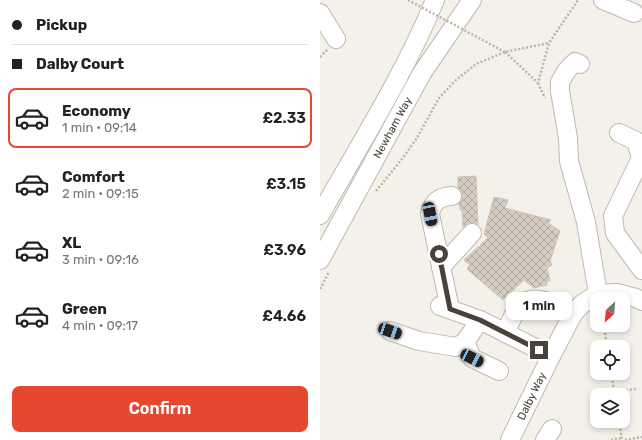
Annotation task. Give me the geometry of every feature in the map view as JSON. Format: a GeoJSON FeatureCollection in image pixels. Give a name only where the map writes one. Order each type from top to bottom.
{"type":"FeatureCollection","features":[{"type":"Feature","properties":{"kind":"street","name":"Newham Way"},"geometry":{"type":"LineString","coordinates":[[320,214],[398,78],[435,0]]}},
{"type":"Feature","properties":{"kind":"street","name":"Newham Way"},"geometry":{"type":"LineString","coordinates":[[326,264],[422,73],[472,0]]}},
{"type":"Feature","properties":{"kind":"street"},"geometry":{"type":"LineString","coordinates":[[603,0],[638,16]]}},
{"type":"Feature","properties":{"kind":"street"},"geometry":{"type":"LineString","coordinates":[[620,0],[638,16]]}},
{"type":"Feature","properties":{"kind":"street"},"geometry":{"type":"LineString","coordinates":[[320,13],[336,39]]}},
{"type":"Feature","properties":{"kind":"street"},"geometry":{"type":"LineString","coordinates":[[580,64],[575,62],[567,70],[560,82],[560,91],[568,138],[569,161],[586,222],[598,292]]}},
{"type":"Feature","properties":{"kind":"street"},"geometry":{"type":"LineString","coordinates":[[619,133],[636,141],[641,158],[614,216],[615,233],[642,270]]}},
{"type":"Feature","properties":{"kind":"street"},"geometry":{"type":"LineString","coordinates":[[452,196],[445,196],[436,200],[430,214],[441,267],[445,308],[480,320],[551,356]]}},
{"type":"Feature","properties":{"kind":"street"},"geometry":{"type":"LineString","coordinates":[[441,267],[472,232]]}},
{"type":"Feature","properties":{"kind":"street"},"geometry":{"type":"LineString","coordinates":[[639,299],[642,280]]}},
{"type":"Feature","properties":{"kind":"street"},"geometry":{"type":"LineString","coordinates":[[506,333],[515,312],[523,304],[534,299],[546,300],[573,314]]}},
{"type":"Feature","properties":{"kind":"street","name":"Dalby Way"},"geometry":{"type":"LineString","coordinates":[[510,440],[573,314],[582,304],[590,299]]}},
{"type":"Feature","properties":{"kind":"street"},"geometry":{"type":"LineString","coordinates":[[390,331],[419,342],[456,347],[465,342],[480,320]]}},
{"type":"Feature","properties":{"kind":"street"},"geometry":{"type":"LineString","coordinates":[[465,342],[472,358],[499,371]]}},
{"type":"Feature","properties":{"kind":"path"},"geometry":{"type":"LineString","coordinates":[[408,0],[505,52],[538,83],[549,43],[578,0]]}},
{"type":"Feature","properties":{"kind":"path"},"geometry":{"type":"LineString","coordinates":[[375,192],[417,138],[439,98],[456,80],[476,64],[505,52],[549,43]]}},
{"type":"Feature","properties":{"kind":"path"},"geometry":{"type":"LineString","coordinates":[[320,289],[326,264]]}},
{"type":"Feature","properties":{"kind":"path"},"geometry":{"type":"LineString","coordinates":[[630,389],[636,388]]}},
{"type":"Feature","properties":{"kind":"path"},"geometry":{"type":"LineString","coordinates":[[621,428],[623,439]]}},
{"type":"Feature","properties":{"kind":"path"},"geometry":{"type":"LineString","coordinates":[[611,440],[642,437]]}},
{"type":"Feature","properties":{"kind":"building"},"geometry":{"type":"Polygon","coordinates":[[[476,176],[478,225],[469,223],[463,227],[462,210],[460,210],[459,203],[462,200],[462,195],[461,190],[458,188],[458,177],[476,176]]]}},
{"type":"Feature","properties":{"kind":"building"},"geometry":{"type":"Polygon","coordinates":[[[494,197],[508,200],[505,208],[551,220],[548,223],[560,231],[550,261],[552,265],[547,268],[550,281],[547,281],[547,285],[534,288],[524,280],[503,300],[467,269],[470,265],[464,260],[479,246],[480,249],[481,244],[488,238],[484,234],[494,197]]]}},
{"type":"Feature","properties":{"kind":"route"},"geometry":{"type":"LineString","coordinates":[[439,254],[450,309],[480,320],[539,350]]}}]}
